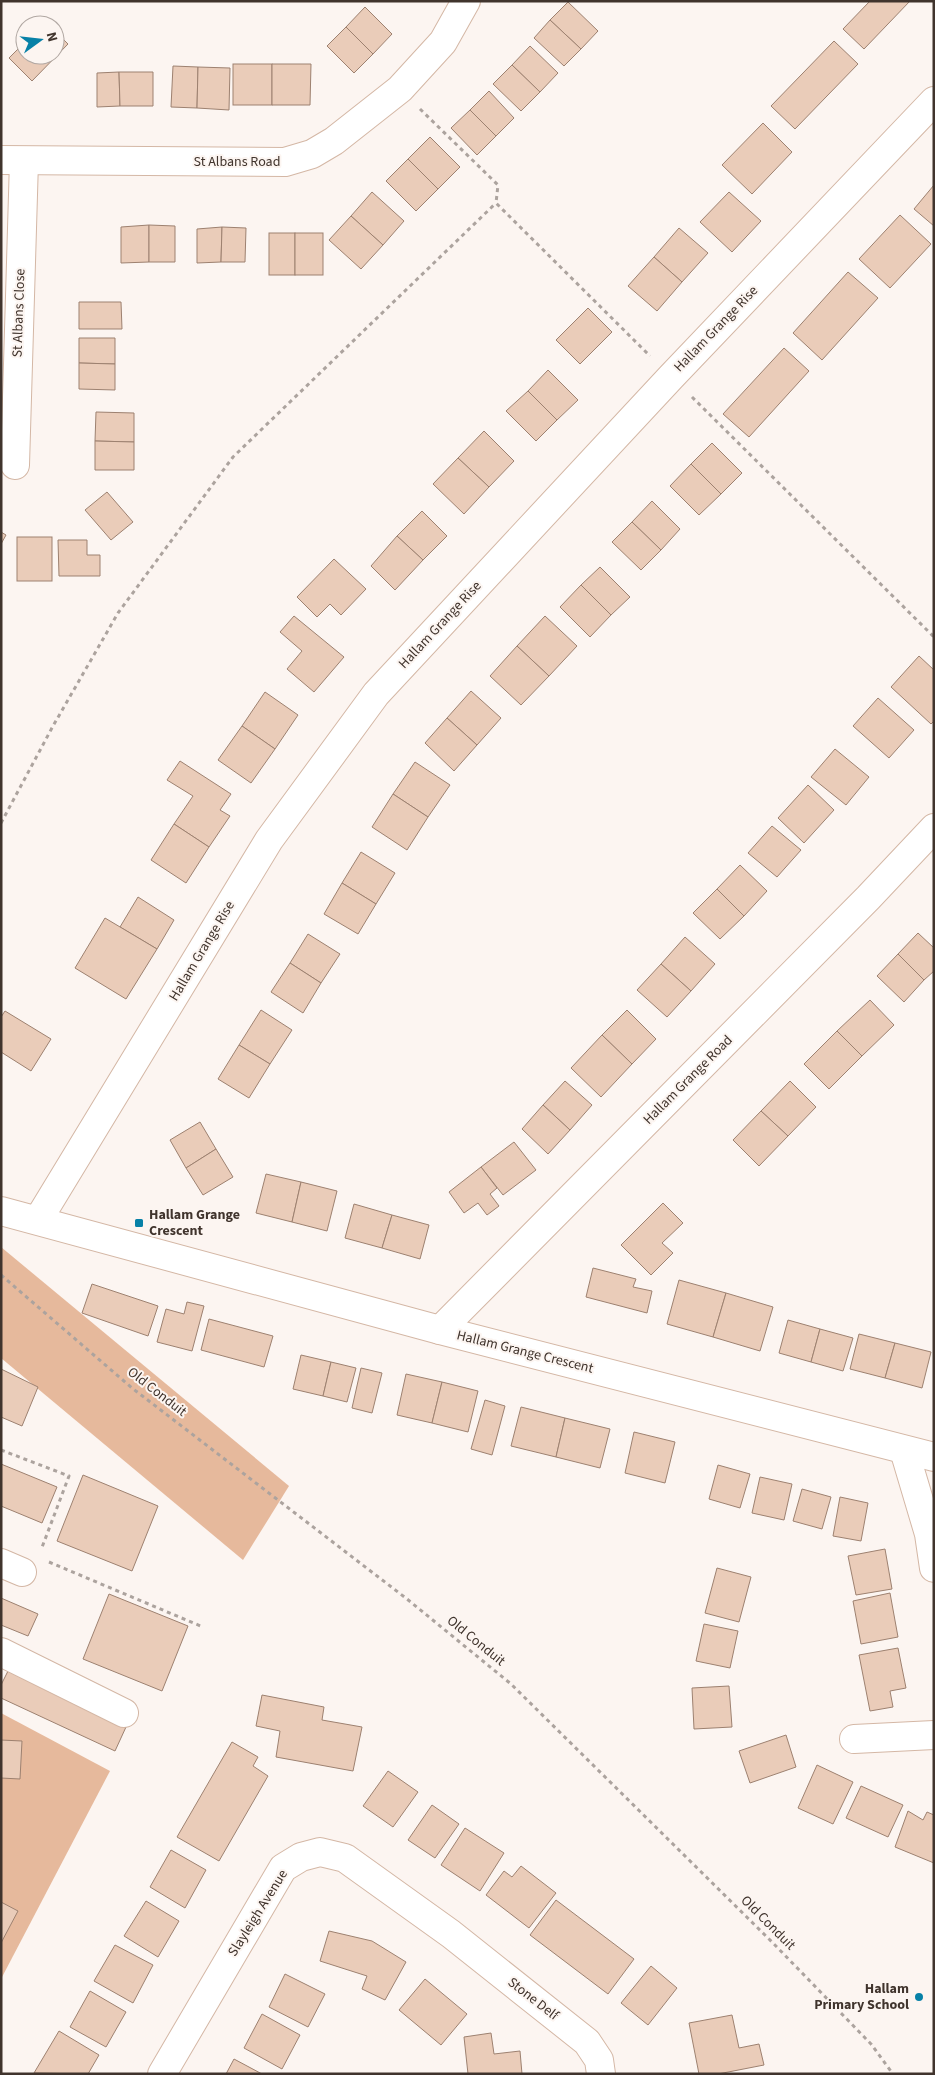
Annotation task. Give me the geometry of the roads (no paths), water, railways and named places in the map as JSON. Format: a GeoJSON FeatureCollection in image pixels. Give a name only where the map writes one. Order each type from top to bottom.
{"type":"FeatureCollection","features":[{"type":"Feature","properties":{"kind":"street","name":"St Albans Road"},"geometry":{"type":"LineString","coordinates":[[12,160],[284,162],[312,154],[334,141],[400,89],[443,42],[466,1]]}},
{"type":"Feature","properties":{"kind":"street","name":"Hallam Grange Rise"},"geometry":{"type":"LineString","coordinates":[[38,1220],[269,840],[376,694],[671,376],[934,100]]}},
{"type":"Feature","properties":{"kind":"street","name":"St Albans Close"},"geometry":{"type":"LineString","coordinates":[[12,160],[15,465]]}},
{"type":"Feature","properties":{"kind":"street","name":"Hallam Grange Road"},"geometry":{"type":"LineString","coordinates":[[440,1330],[868,898],[934,828]]}},
{"type":"Feature","properties":{"kind":"street","name":"Hallam Grange Crescent"},"geometry":{"type":"LineString","coordinates":[[1,1211],[440,1330],[934,1457]]}},
{"type":"Feature","properties":{"kind":"street"},"geometry":{"type":"LineString","coordinates":[[904,1450],[931,1532],[934,1568]]}},
{"type":"Feature","properties":{"kind":"street"},"geometry":{"type":"LineString","coordinates":[[1,1652],[124,1713]]}},
{"type":"Feature","properties":{"kind":"street"},"geometry":{"type":"LineString","coordinates":[[854,1739],[934,1735]]}},
{"type":"Feature","properties":{"kind":"street","name":"Slayleigh Avenue"},"geometry":{"type":"LineString","coordinates":[[162,2074],[283,1868],[301,1857],[320,1852],[345,1858],[450,1934]]}},
{"type":"Feature","properties":{"kind":"street","name":"Stone Delf"},"geometry":{"type":"LineString","coordinates":[[450,1934],[587,2042],[599,2060],[601,2074]]}},
{"type":"Feature","properties":{"kind":"place","name":"Hallam Grange Crescent"},"geometry":{"type":"Point","coordinates":[139,1223]}},
{"type":"Feature","properties":{"kind":"place","name":"Hallam Primary School"},"geometry":{"type":"Point","coordinates":[919,1997]}}]}
